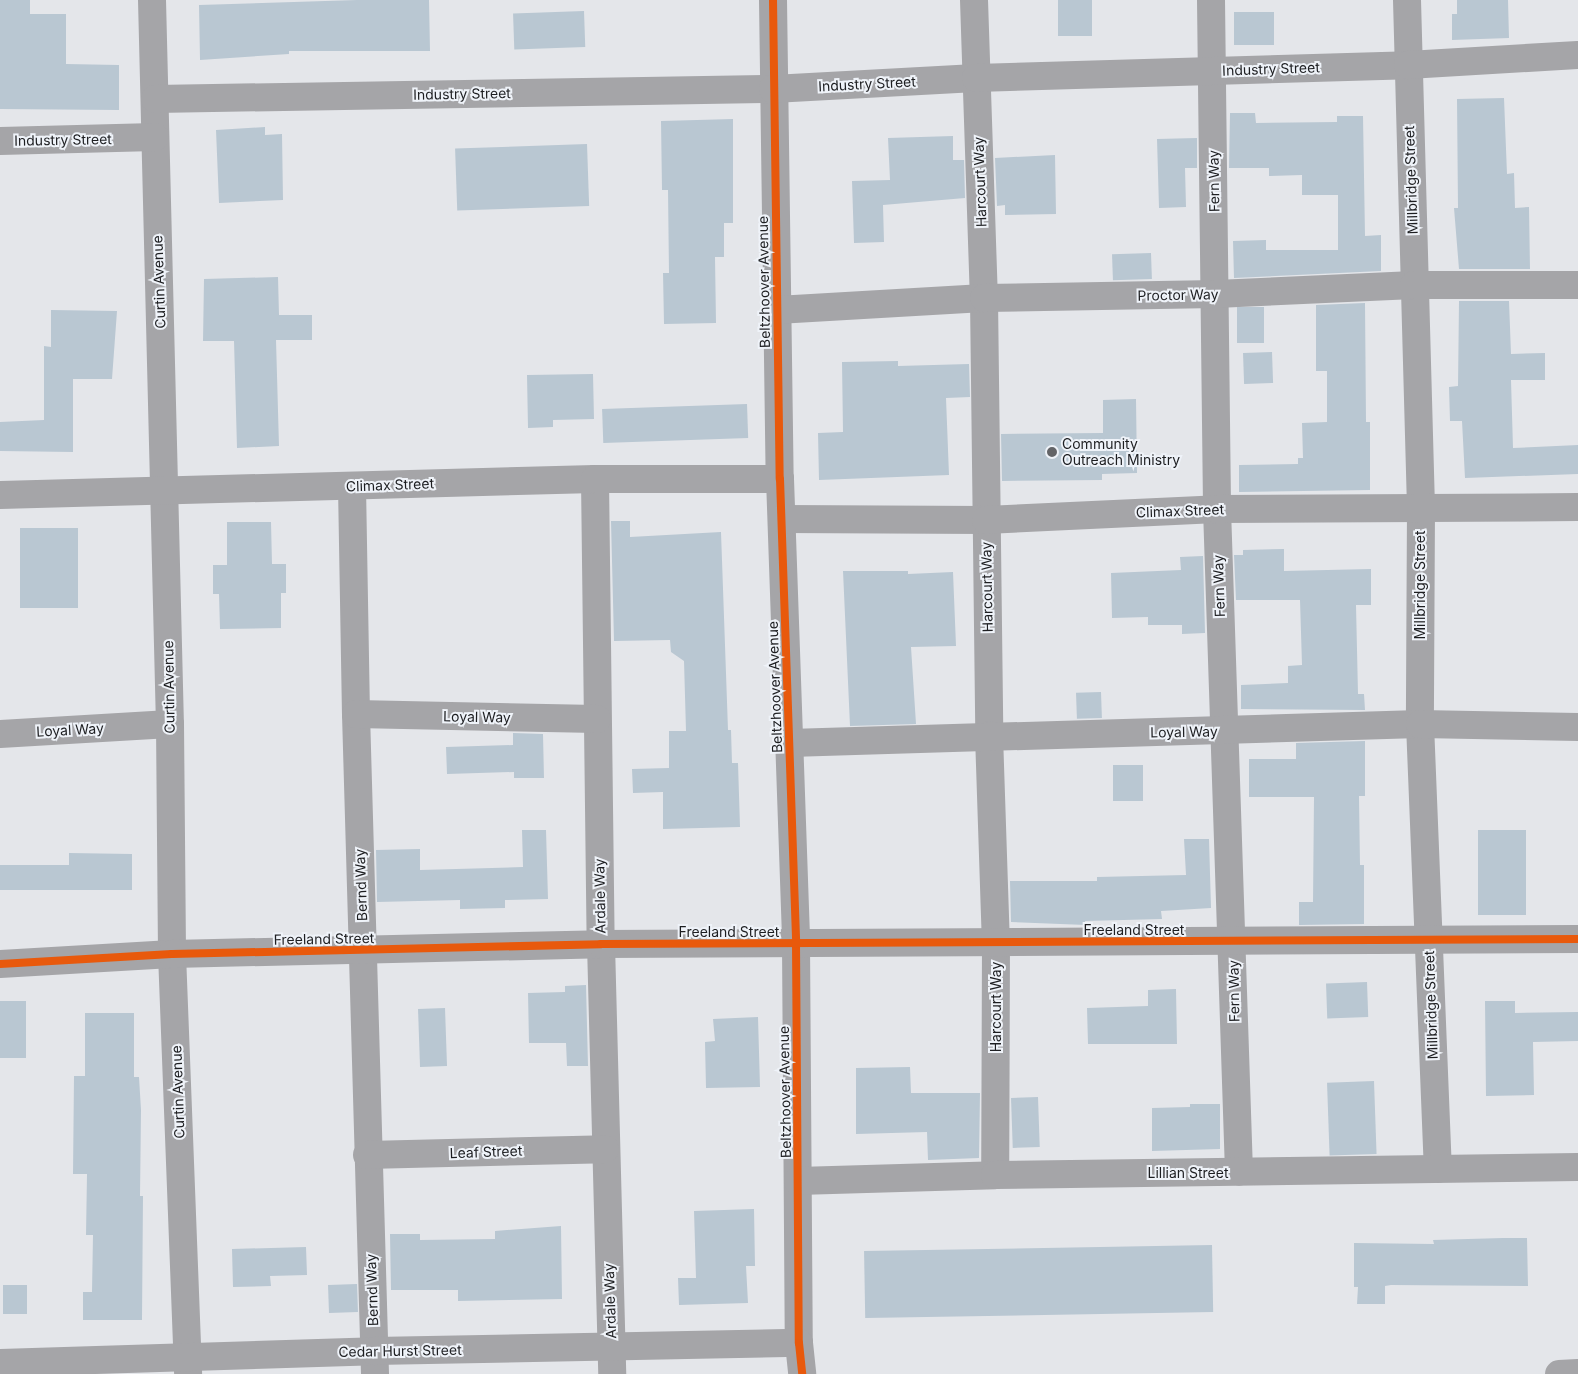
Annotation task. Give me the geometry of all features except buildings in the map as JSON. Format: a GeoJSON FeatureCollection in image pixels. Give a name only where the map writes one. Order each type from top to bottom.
{"type":"FeatureCollection","features":[{"type":"Feature","properties":{"kind":"street","name":"Curtin Avenue"},"geometry":{"type":"LineString","coordinates":[[152,0],[170,724],[172,954],[188,1365]]}},
{"type":"Feature","properties":{"kind":"street","name":"Beltzhoover Avenue"},"geometry":{"type":"LineString","coordinates":[[773,0],[780,479],[796,944],[799,1343],[802,1374]]}},
{"type":"Feature","properties":{"kind":"street","name":"Harcourt Way"},"geometry":{"type":"LineString","coordinates":[[974,0],[984,298],[989,735],[996,942],[995,1175]]}},
{"type":"Feature","properties":{"kind":"street","name":"Fern Way"},"geometry":{"type":"LineString","coordinates":[[1211,0],[1216,294],[1217,509],[1233,942],[1238,1172]]}},
{"type":"Feature","properties":{"kind":"street","name":"Millbridge Street"},"geometry":{"type":"LineString","coordinates":[[1407,0],[1421,508],[1420,724],[1438,1169]]}},
{"type":"Feature","properties":{"kind":"street","name":"Industry Street"},"geometry":{"type":"LineString","coordinates":[[155,99],[773,89],[976,78],[1408,65],[1578,55]]}},
{"type":"Feature","properties":{"kind":"street","name":"Industry Street"},"geometry":{"type":"LineString","coordinates":[[0,141],[156,138]]}},
{"type":"Feature","properties":{"kind":"street","name":"Proctor Way"},"geometry":{"type":"LineString","coordinates":[[778,310],[984,298],[1216,294],[1414,284],[1578,284]]}},
{"type":"Feature","properties":{"kind":"street","name":"Climax Street"},"geometry":{"type":"LineString","coordinates":[[0,495],[165,489],[596,479],[780,479]]}},
{"type":"Feature","properties":{"kind":"street","name":"Ardale Way"},"geometry":{"type":"LineString","coordinates":[[596,479],[601,944],[612,1374]]}},
{"type":"Feature","properties":{"kind":"street","name":"Bernd Way"},"geometry":{"type":"LineString","coordinates":[[352,486],[367,1155],[375,1363]]}},
{"type":"Feature","properties":{"kind":"street","name":"Climax Street"},"geometry":{"type":"LineString","coordinates":[[782,519],[986,520],[1217,509],[1578,507]]}},
{"type":"Feature","properties":{"kind":"street","name":"Loyal Way"},"geometry":{"type":"LineString","coordinates":[[356,714],[598,719]]}},
{"type":"Feature","properties":{"kind":"street","name":"Loyal Way"},"geometry":{"type":"LineString","coordinates":[[0,734],[170,724]]}},
{"type":"Feature","properties":{"kind":"street","name":"Loyal Way"},"geometry":{"type":"LineString","coordinates":[[790,743],[989,735],[1224,732],[1420,724],[1578,727]]}},
{"type":"Feature","properties":{"kind":"street","name":"Freeland Street"},"geometry":{"type":"LineString","coordinates":[[0,964],[172,954],[601,944],[1578,939]]}},
{"type":"Feature","properties":{"kind":"street","name":"Leaf Street"},"geometry":{"type":"LineString","coordinates":[[367,1155],[605,1149]]}},
{"type":"Feature","properties":{"kind":"street","name":"Lillian Street"},"geometry":{"type":"LineString","coordinates":[[798,1182],[995,1175],[1578,1167]]}},
{"type":"Feature","properties":{"kind":"street","name":"Cedar Hurst Street"},"geometry":{"type":"LineString","coordinates":[[0,1363],[188,1365],[375,1363],[611,1346],[799,1343]]}},
{"type":"Feature","properties":{"kind":"street"},"geometry":{"type":"LineString","coordinates":[[1560,1374],[1578,1373]]}},
{"type":"Feature","properties":{"kind":"cycle path"},"geometry":{"type":"LineString","coordinates":[[773,0],[780,479],[796,944],[799,1343],[802,1374]]}},
{"type":"Feature","properties":{"kind":"cycle path"},"geometry":{"type":"LineString","coordinates":[[0,964],[172,954],[601,944],[1578,939]]}},
{"type":"Feature","properties":{"kind":"place","name":"Community Outreach Ministry"},"geometry":{"type":"Point","coordinates":[1052,452]}}]}
